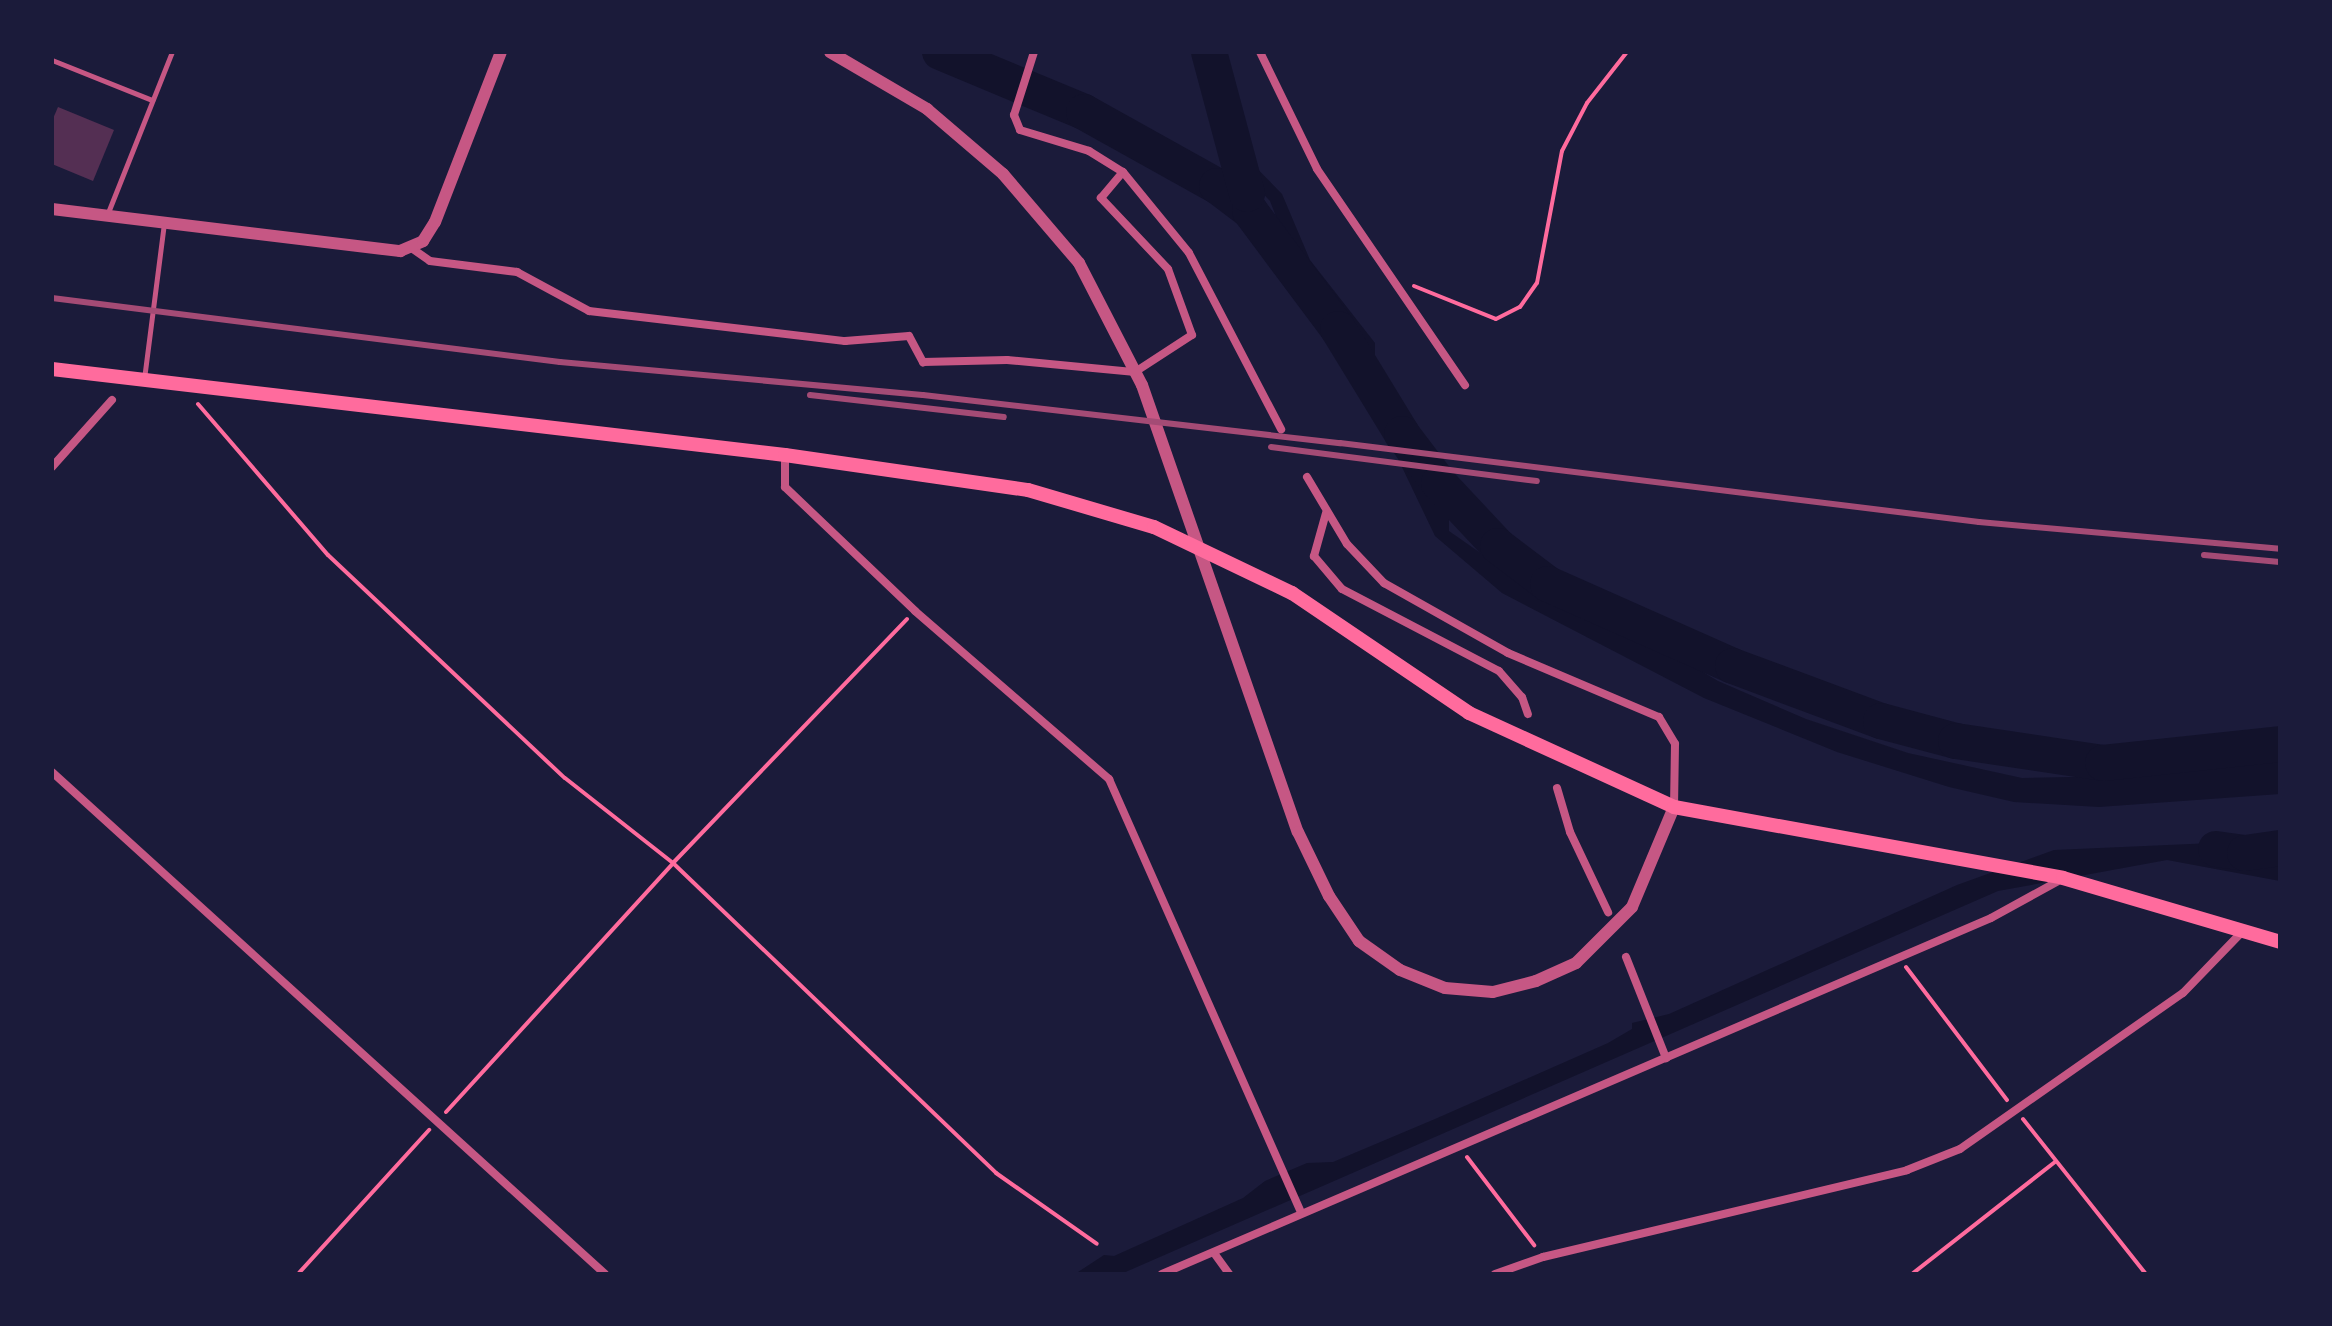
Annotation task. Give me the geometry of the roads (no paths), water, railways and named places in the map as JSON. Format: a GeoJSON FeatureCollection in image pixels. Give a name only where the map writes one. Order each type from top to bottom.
{"type":"FeatureCollection","features":[{"type":"Feature","properties":{"kind":"main road"},"geometry":{"type":"LineString","coordinates":[[52,369],[785,455],[1028,490],[1154,527],[1292,593],[1469,713],[1674,807],[2063,878],[2280,942]]}},
{"type":"Feature","properties":{"kind":"street"},"geometry":{"type":"LineString","coordinates":[[52,209],[400,251],[423,241],[435,222],[501,52]]}},
{"type":"Feature","properties":{"kind":"street"},"geometry":{"type":"LineString","coordinates":[[830,52],[927,109],[1003,174],[1079,263],[1142,385],[1298,832],[1329,896],[1359,941],[1400,970],[1445,988],[1493,992],[1536,981],[1576,963],[1632,907],[1674,807],[1675,744],[1659,717],[1521,659],[1384,583],[1366,567],[1326,513],[1307,477]]}},
{"type":"Feature","properties":{"kind":"street"},"geometry":{"type":"LineString","coordinates":[[1034,52],[1014,115],[1020,130],[1089,151],[1123,172],[1189,253],[1281,429]]}},
{"type":"Feature","properties":{"kind":"street"},"geometry":{"type":"LineString","coordinates":[[1260,52],[1317,169],[1465,385]]}},
{"type":"Feature","properties":{"kind":"street"},"geometry":{"type":"LineString","coordinates":[[410,247],[430,261],[517,272],[589,311],[845,341],[909,336],[923,362],[1007,360],[1135,372],[1192,335],[1168,269],[1101,198],[1123,172]]}},
{"type":"Feature","properties":{"kind":"street"},"geometry":{"type":"LineString","coordinates":[[52,467],[112,400]]}},
{"type":"Feature","properties":{"kind":"street"},"geometry":{"type":"LineString","coordinates":[[785,455],[785,487],[915,611],[1109,779],[1299,1208]]}},
{"type":"Feature","properties":{"kind":"street"},"geometry":{"type":"LineString","coordinates":[[1326,513],[1314,556],[1342,589],[1499,671],[1512,683],[1528,714]]}},
{"type":"Feature","properties":{"kind":"street"},"geometry":{"type":"LineString","coordinates":[[52,772],[605,1274]]}},
{"type":"Feature","properties":{"kind":"street"},"geometry":{"type":"LineString","coordinates":[[1557,788],[1570,832],[1608,912]]}},
{"type":"Feature","properties":{"kind":"street"},"geometry":{"type":"LineString","coordinates":[[1162,1274],[1214,1253],[1299,1208],[1666,1058],[1991,918],[2063,878]]}},
{"type":"Feature","properties":{"kind":"street"},"geometry":{"type":"LineString","coordinates":[[1495,1274],[1543,1257],[1907,1170],[1960,1149],[2183,993],[2242,932]]}},
{"type":"Feature","properties":{"kind":"street"},"geometry":{"type":"LineString","coordinates":[[1626,957],[1666,1058]]}},
{"type":"Feature","properties":{"kind":"street"},"geometry":{"type":"LineString","coordinates":[[1214,1253],[1229,1274]]}},
{"type":"Feature","properties":{"kind":"lane"},"geometry":{"type":"LineString","coordinates":[[107,216],[172,52]]}},
{"type":"Feature","properties":{"kind":"lane"},"geometry":{"type":"LineString","coordinates":[[52,60],[152,100]]}},
{"type":"Feature","properties":{"kind":"lane"},"geometry":{"type":"LineString","coordinates":[[144,380],[164,223]]}},
{"type":"Feature","properties":{"kind":"waterway"},"geometry":{"type":"LineString","coordinates":[[940,52],[1084,112],[1217,186],[1250,211],[1338,329],[1402,434],[1439,483],[1498,546],[1548,584],[1733,666],[1881,721],[1956,741],[2103,763],[2280,744]]}},
{"type":"Feature","properties":{"kind":"waterway"},"geometry":{"type":"LineString","coordinates":[[1209,52],[1247,194]]}},
{"type":"Feature","properties":{"kind":"waterway"},"geometry":{"type":"LineString","coordinates":[[2216,849],[2245,853],[2280,848]]}},
{"type":"Feature","properties":{"kind":"railway"},"geometry":{"type":"LineString","coordinates":[[52,298],[560,362],[923,395],[1979,522],[2280,549]]}},
{"type":"Feature","properties":{"kind":"railway"},"geometry":{"type":"LineString","coordinates":[[810,395],[1004,417]]}},
{"type":"Feature","properties":{"kind":"railway"},"geometry":{"type":"LineString","coordinates":[[1271,447],[1537,481]]}},
{"type":"Feature","properties":{"kind":"railway"},"geometry":{"type":"LineString","coordinates":[[2204,555],[2280,562]]}}]}
